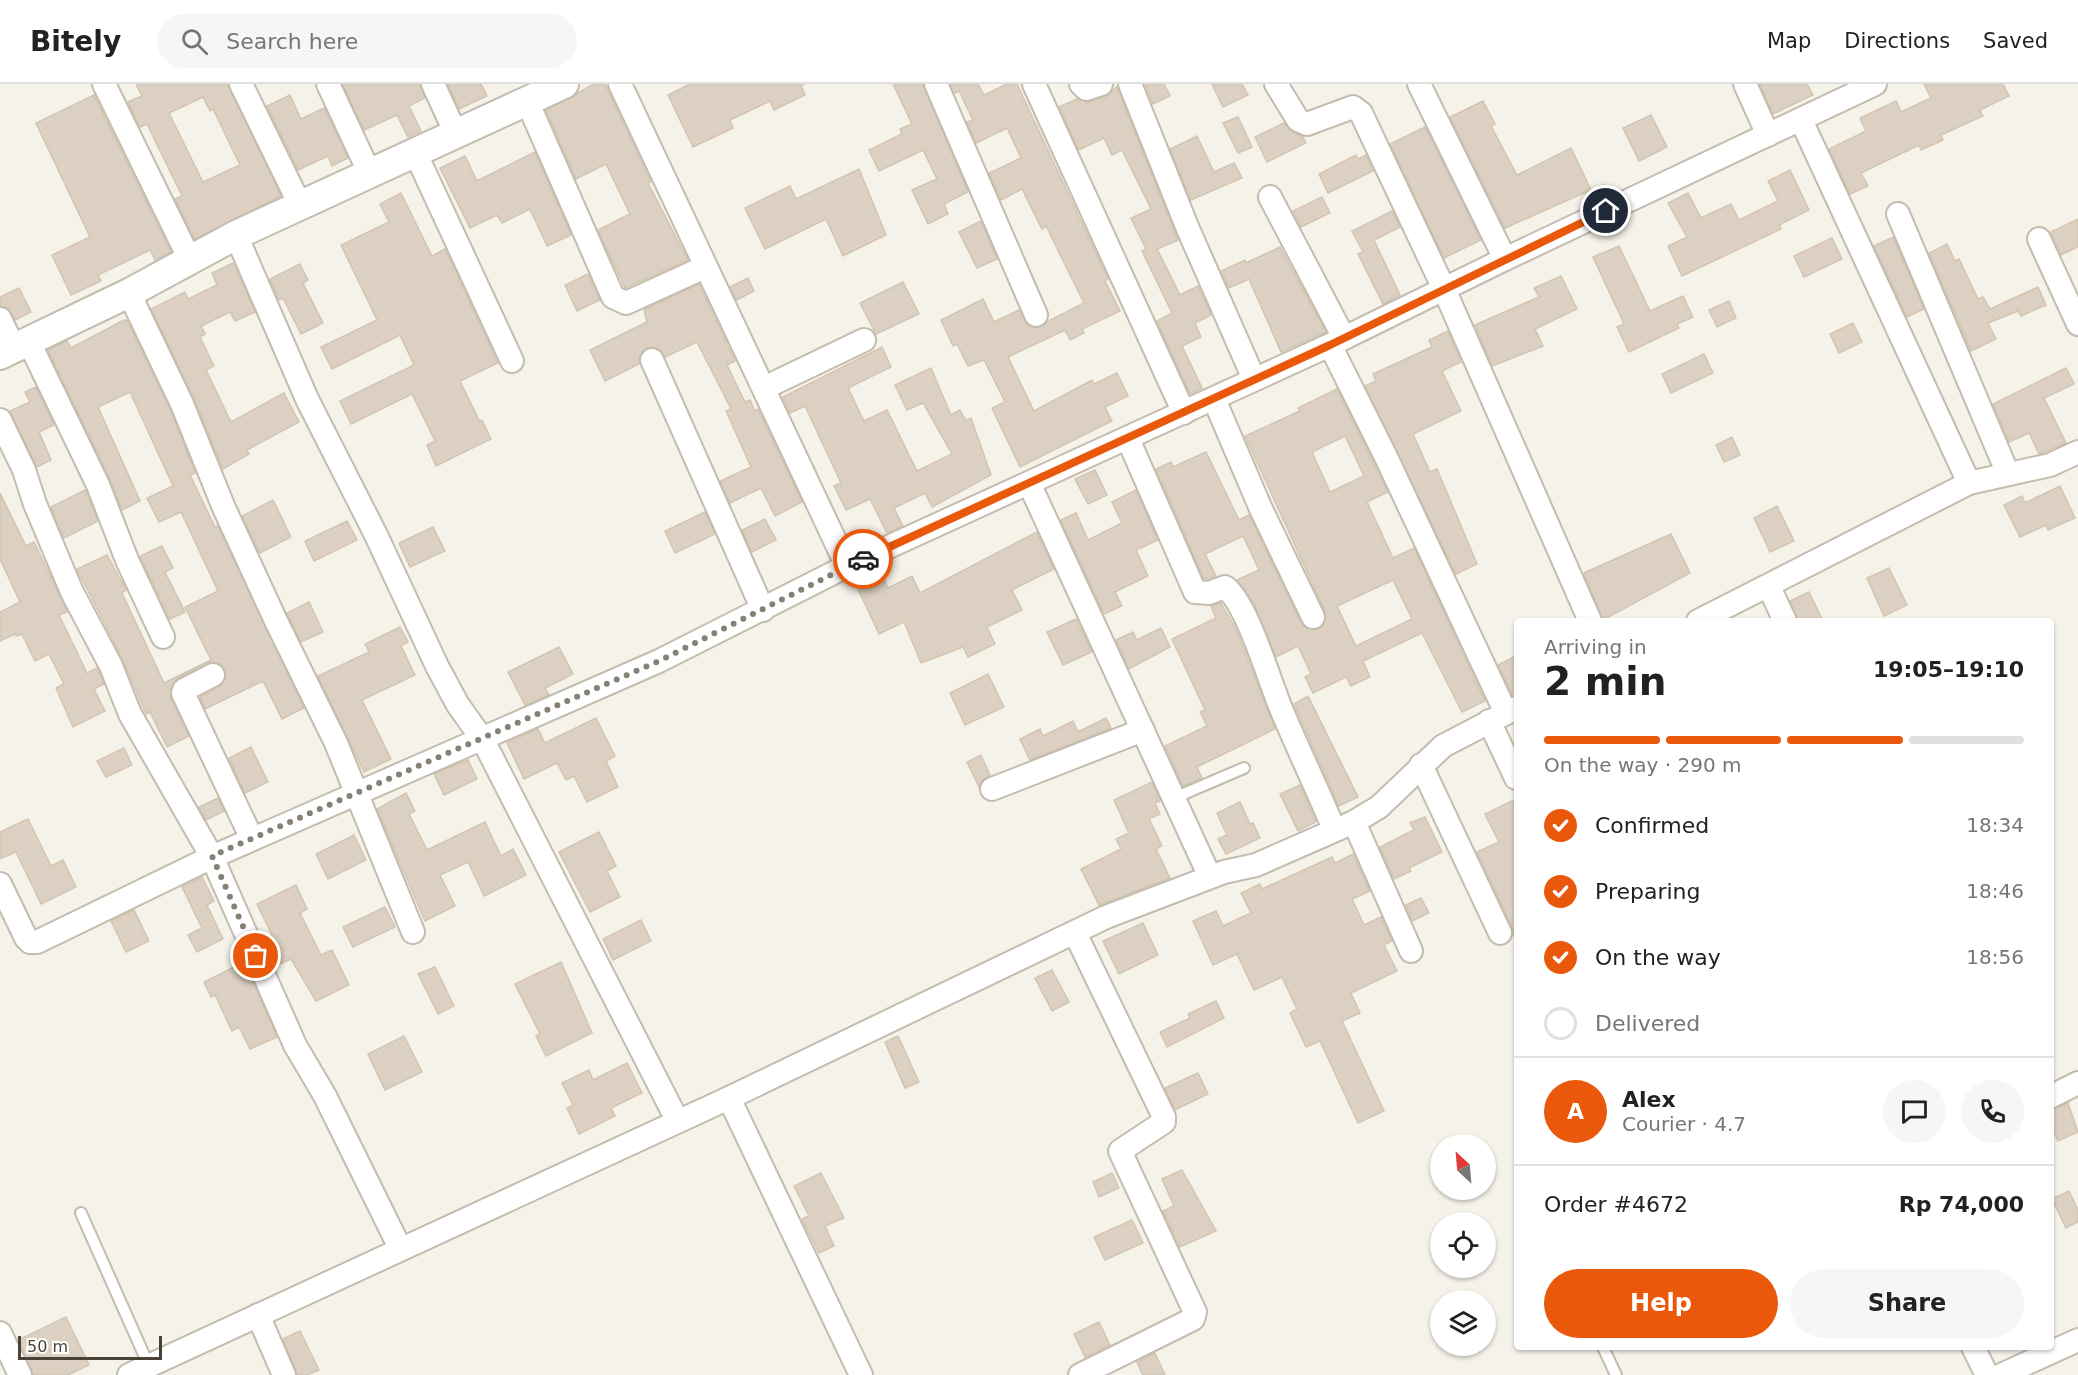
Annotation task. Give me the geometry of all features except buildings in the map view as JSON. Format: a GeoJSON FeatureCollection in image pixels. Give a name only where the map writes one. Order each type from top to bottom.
{"type":"FeatureCollection","features":[{"type":"Feature","properties":{"kind":"street"},"geometry":{"type":"LineString","coordinates":[[104,84],[189,260]]}},
{"type":"Feature","properties":{"kind":"street"},"geometry":{"type":"LineString","coordinates":[[241,84],[300,205]]}},
{"type":"Feature","properties":{"kind":"street"},"geometry":{"type":"LineString","coordinates":[[328,84],[369,172]]}},
{"type":"Feature","properties":{"kind":"street"},"geometry":{"type":"LineString","coordinates":[[433,84],[456,134]]}},
{"type":"Feature","properties":{"kind":"street"},"geometry":{"type":"LineString","coordinates":[[14,348],[129,293],[236,235],[456,134],[532,94],[564,84]]}},
{"type":"Feature","properties":{"kind":"street"},"geometry":{"type":"LineString","coordinates":[[620,84],[848,566]]}},
{"type":"Feature","properties":{"kind":"street"},"geometry":{"type":"LineString","coordinates":[[936,84],[1036,315]]}},
{"type":"Feature","properties":{"kind":"street"},"geometry":{"type":"LineString","coordinates":[[1034,84],[1184,413]]}},
{"type":"Feature","properties":{"kind":"street"},"geometry":{"type":"LineString","coordinates":[[1081,84],[1086,89],[1101,84]]}},
{"type":"Feature","properties":{"kind":"street"},"geometry":{"type":"LineString","coordinates":[[1130,84],[1188,229],[1254,379]]}},
{"type":"Feature","properties":{"kind":"street"},"geometry":{"type":"LineString","coordinates":[[1276,84],[1298,120],[1307,124],[1353,107],[1361,113],[1444,289],[1589,618]]}},
{"type":"Feature","properties":{"kind":"street"},"geometry":{"type":"LineString","coordinates":[[1419,84],[1505,259]]}},
{"type":"Feature","properties":{"kind":"street"},"geometry":{"type":"LineString","coordinates":[[1745,84],[1768,135]]}},
{"type":"Feature","properties":{"kind":"street"},"geometry":{"type":"LineString","coordinates":[[0,884],[26,938],[30,942],[37,942],[212,856],[355,792],[483,740],[659,661],[848,566],[1214,399],[1875,84]]}},
{"type":"Feature","properties":{"kind":"street"},"geometry":{"type":"LineString","coordinates":[[532,94],[613,297],[626,303],[705,267]]}},
{"type":"Feature","properties":{"kind":"street"},"geometry":{"type":"LineString","coordinates":[[1801,120],[1969,483]]}},
{"type":"Feature","properties":{"kind":"street"},"geometry":{"type":"LineString","coordinates":[[415,152],[512,362]]}},
{"type":"Feature","properties":{"kind":"street"},"geometry":{"type":"LineString","coordinates":[[1270,197],[1504,714],[1514,767]]}},
{"type":"Feature","properties":{"kind":"street"},"geometry":{"type":"LineString","coordinates":[[1898,214],[2008,474]]}},
{"type":"Feature","properties":{"kind":"street"},"geometry":{"type":"LineString","coordinates":[[236,235],[307,399],[376,535],[427,645],[458,705],[483,740],[677,1120]]}},
{"type":"Feature","properties":{"kind":"street"},"geometry":{"type":"LineString","coordinates":[[2039,239],[2078,324]]}},
{"type":"Feature","properties":{"kind":"street"},"geometry":{"type":"LineString","coordinates":[[129,293],[182,404],[224,508],[336,743],[413,932]]}},
{"type":"Feature","properties":{"kind":"street"},"geometry":{"type":"LineString","coordinates":[[0,319],[14,348],[98,485],[128,560],[164,637]]}},
{"type":"Feature","properties":{"kind":"street"},"geometry":{"type":"LineString","coordinates":[[764,388],[864,340]]}},
{"type":"Feature","properties":{"kind":"street"},"geometry":{"type":"LineString","coordinates":[[652,360],[763,610]]}},
{"type":"Feature","properties":{"kind":"street"},"geometry":{"type":"LineString","coordinates":[[1214,399],[1252,489],[1314,617]]}},
{"type":"Feature","properties":{"kind":"street"},"geometry":{"type":"LineString","coordinates":[[0,420],[24,470],[35,504],[72,592],[111,666],[130,714],[212,856],[295,1045],[325,1096],[400,1248]]}},
{"type":"Feature","properties":{"kind":"street"},"geometry":{"type":"LineString","coordinates":[[1128,439],[1196,592],[1209,593],[1225,587],[1231,591],[1344,825],[1411,951]]}},
{"type":"Feature","properties":{"kind":"street"},"geometry":{"type":"LineString","coordinates":[[1704,618],[1969,483],[2050,465],[2078,452]]}},
{"type":"Feature","properties":{"kind":"street"},"geometry":{"type":"LineString","coordinates":[[1029,483],[1210,877]]}},
{"type":"Feature","properties":{"kind":"street"},"geometry":{"type":"LineString","coordinates":[[1769,587],[1784,618]]}},
{"type":"Feature","properties":{"kind":"street"},"geometry":{"type":"LineString","coordinates":[[213,675],[184,690],[183,693],[252,839]]}},
{"type":"Feature","properties":{"kind":"street"},"geometry":{"type":"LineString","coordinates":[[153,1369],[258,1315],[729,1098],[1106,917],[1210,877],[1256,865],[1344,825],[1379,807],[1443,746],[1504,714]]}},
{"type":"Feature","properties":{"kind":"street"},"geometry":{"type":"LineString","coordinates":[[992,789],[1143,730]]}},
{"type":"Feature","properties":{"kind":"street"},"geometry":{"type":"LineString","coordinates":[[1421,765],[1500,933]]}},
{"type":"Feature","properties":{"kind":"street"},"geometry":{"type":"LineString","coordinates":[[1075,933],[1164,1115],[1164,1122],[1120,1151],[1195,1312],[1193,1319],[1080,1375]]}},
{"type":"Feature","properties":{"kind":"street"},"geometry":{"type":"LineString","coordinates":[[2054,1094],[2078,1083]]}},
{"type":"Feature","properties":{"kind":"street"},"geometry":{"type":"LineString","coordinates":[[729,1098],[861,1375]]}},
{"type":"Feature","properties":{"kind":"street"},"geometry":{"type":"LineString","coordinates":[[258,1315],[284,1375]]}},
{"type":"Feature","properties":{"kind":"street"},"geometry":{"type":"LineString","coordinates":[[0,1333],[20,1375]]}},
{"type":"Feature","properties":{"kind":"street"},"geometry":{"type":"LineString","coordinates":[[2001,1375],[2078,1340]]}},
{"type":"Feature","properties":{"kind":"street"},"geometry":{"type":"LineString","coordinates":[[1974,1350],[1987,1375]]}},
{"type":"Feature","properties":{"kind":"lane"},"geometry":{"type":"LineString","coordinates":[[1174,798],[1244,768]]}},
{"type":"Feature","properties":{"kind":"lane"},"geometry":{"type":"LineString","coordinates":[[81,1213],[153,1369]]}},
{"type":"Feature","properties":{"kind":"lane"},"geometry":{"type":"LineString","coordinates":[[1604,1350],[1616,1375]]}},
{"type":"Feature","properties":{"kind":"way so far"},"geometry":{"type":"LineString","coordinates":[[256,956],[212,856],[355,792],[483,740],[561,703],[659,661],[863,559]]}},
{"type":"Feature","properties":{"kind":"route"},"geometry":{"type":"LineString","coordinates":[[863,559],[1330,345],[1606,211]]}}]}
